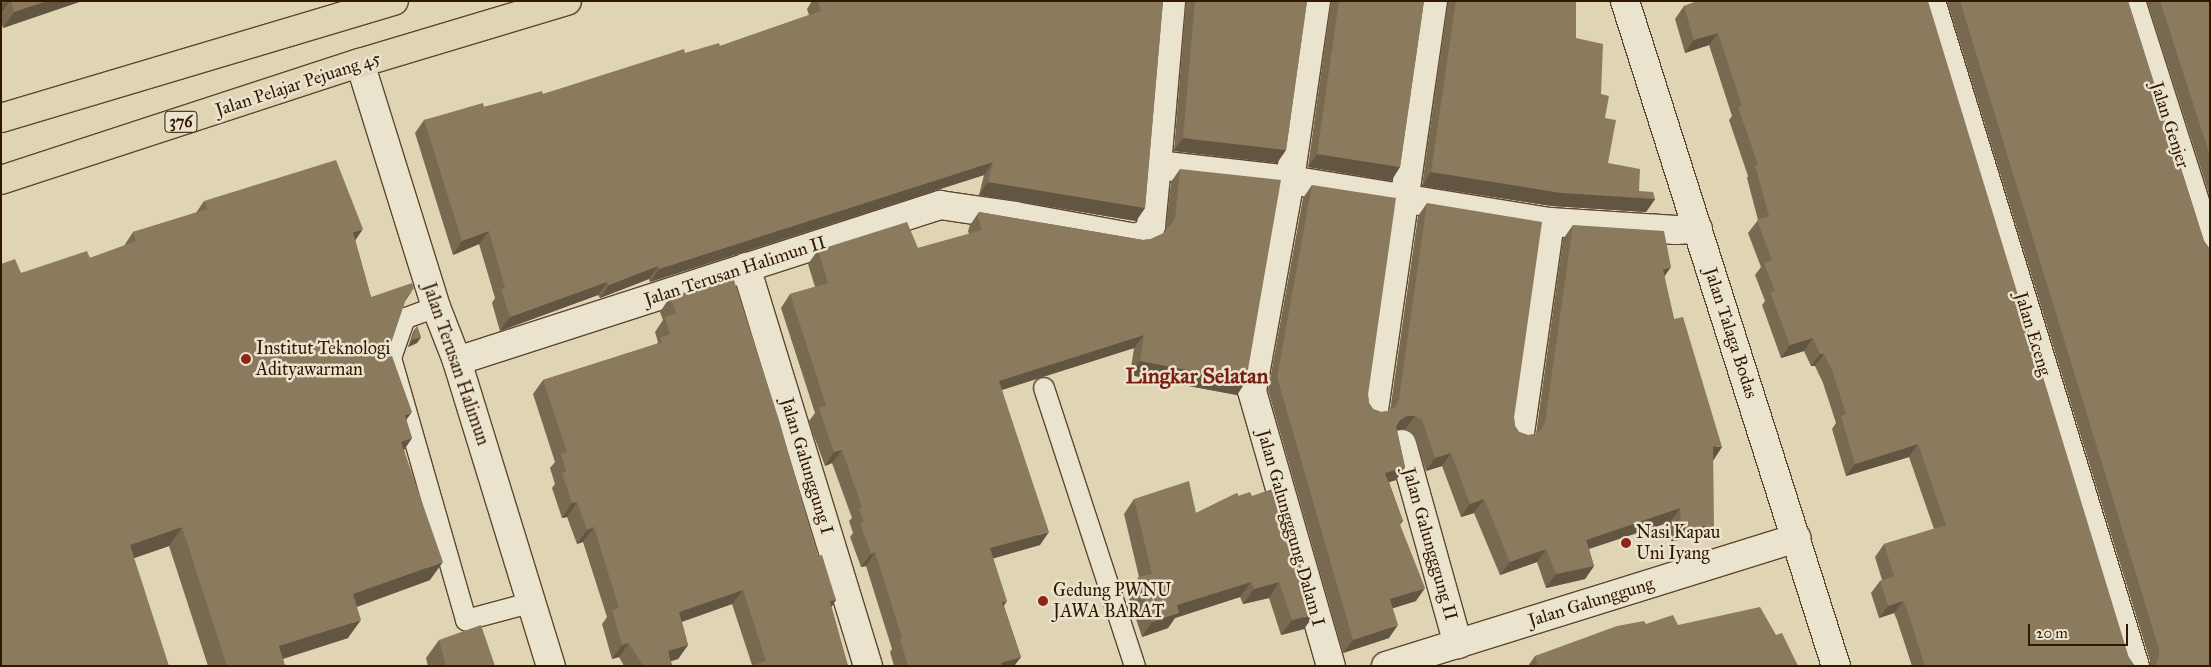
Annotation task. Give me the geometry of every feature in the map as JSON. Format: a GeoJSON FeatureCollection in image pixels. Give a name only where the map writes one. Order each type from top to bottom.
{"type":"FeatureCollection","features":[{"type":"Feature","properties":{"kind":"main road"},"geometry":{"type":"LineString","coordinates":[[1,118],[394,1]]}},
{"type":"Feature","properties":{"kind":"main road","name":"Jalan Pelajar Pejuang 45"},"geometry":{"type":"LineString","coordinates":[[1,180],[360,63],[567,1]]}},
{"type":"Feature","properties":{"kind":"street","name":"Jalan Terusan Halimun II"},"geometry":{"type":"LineString","coordinates":[[457,361],[940,205],[1016,216],[1136,238],[1148,233],[1151,226],[1171,1]]}},
{"type":"Feature","properties":{"kind":"street"},"geometry":{"type":"LineString","coordinates":[[1290,180],[1316,1]]}},
{"type":"Feature","properties":{"kind":"street"},"geometry":{"type":"LineString","coordinates":[[1374,410],[1433,1]]}},
{"type":"Feature","properties":{"kind":"street","name":"Jalan Talaga Bodas"},"geometry":{"type":"LineString","coordinates":[[1625,1],[1836,666]]}},
{"type":"Feature","properties":{"kind":"street","name":"Jalan Eceng"},"geometry":{"type":"LineString","coordinates":[[1931,1],[2135,666]]}},
{"type":"Feature","properties":{"kind":"street","name":"Jalan Genjer"},"geometry":{"type":"LineString","coordinates":[[2131,1],[2210,249]]}},
{"type":"Feature","properties":{"kind":"street","name":"Jalan Terusan Halimun"},"geometry":{"type":"LineString","coordinates":[[360,63],[436,307],[457,361],[533,602],[551,666]]}},
{"type":"Feature","properties":{"kind":"street"},"geometry":{"type":"LineString","coordinates":[[1157,165],[1290,180],[1404,200],[1550,222],[1676,230],[1698,229]]}},
{"type":"Feature","properties":{"kind":"street","name":"Jalan Galungggung Dalam I"},"geometry":{"type":"LineString","coordinates":[[1290,180],[1252,391],[1331,666]]}},
{"type":"Feature","properties":{"kind":"street"},"geometry":{"type":"LineString","coordinates":[[1520,432],[1550,222]]}},
{"type":"Feature","properties":{"kind":"street","name":"Jalan Galunggung I"},"geometry":{"type":"LineString","coordinates":[[746,267],[868,666]]}},
{"type":"Feature","properties":{"kind":"street","name":"Jalan Galungggung II"},"geometry":{"type":"LineString","coordinates":[[1402,444],[1458,644]]}},
{"type":"Feature","properties":{"kind":"street","name":"Jalan Galunggung"},"geometry":{"type":"LineString","coordinates":[[1386,666],[1796,538]]}},
{"type":"Feature","properties":{"kind":"lane"},"geometry":{"type":"LineString","coordinates":[[436,307],[405,318],[391,358],[466,620],[533,602]]}},
{"type":"Feature","properties":{"kind":"lane"},"geometry":{"type":"LineString","coordinates":[[1044,388],[1135,666]]}},
{"type":"Feature","properties":{"kind":"building"},"geometry":{"type":"Polygon","coordinates":[[[11,1],[47,1],[14,12],[11,1]]]}},
{"type":"Feature","properties":{"kind":"building"},"geometry":{"type":"Polygon","coordinates":[[[818,1],[1163,1],[1145,208],[988,182],[993,162],[659,269],[658,266],[609,285],[607,282],[510,317],[501,289],[505,288],[489,231],[462,241],[424,120],[483,103],[484,107],[542,91],[543,94],[684,49],[685,53],[719,43],[720,46],[821,11],[818,1]]]}},
{"type":"Feature","properties":{"kind":"building"},"geometry":{"type":"Polygon","coordinates":[[[1195,1],[1307,1],[1286,150],[1183,138],[1195,1]]]}},
{"type":"Feature","properties":{"kind":"building"},"geometry":{"type":"Polygon","coordinates":[[[1339,1],[1424,1],[1400,167],[1317,154],[1339,1]]]}},
{"type":"Feature","properties":{"kind":"building"},"geometry":{"type":"Polygon","coordinates":[[[1456,1],[1576,1],[1576,38],[1603,44],[1601,94],[1609,96],[1605,118],[1616,120],[1608,163],[1640,169],[1639,191],[1653,192],[1655,199],[1561,193],[1431,172],[1456,1]]]}},
{"type":"Feature","properties":{"kind":"building"},"geometry":{"type":"Polygon","coordinates":[[[1698,1],[1928,1],[2129,658],[2135,666],[1925,666],[1903,601],[1888,606],[1880,581],[1894,576],[1884,544],[1946,525],[1918,444],[1855,464],[1841,416],[1846,414],[1832,370],[1824,354],[1820,354],[1813,338],[1790,345],[1770,292],[1775,291],[1764,263],[1772,260],[1757,220],[1769,216],[1755,165],[1758,165],[1738,107],[1742,106],[1718,33],[1694,40],[1684,6],[1698,1]]]}},
{"type":"Feature","properties":{"kind":"building"},"geometry":{"type":"Polygon","coordinates":[[[1960,1],[2128,1],[2204,241],[2210,249],[2210,666],[2152,666],[2156,664],[2159,649],[1960,1]]]}},
{"type":"Feature","properties":{"kind":"building"},"geometry":{"type":"Polygon","coordinates":[[[2160,1],[2210,1],[2210,156],[2160,1]]]}},
{"type":"Feature","properties":{"kind":"building"},"geometry":{"type":"Polygon","coordinates":[[[336,160],[363,229],[353,232],[371,297],[412,283],[414,288],[407,296],[392,340],[387,342],[412,412],[405,415],[412,438],[401,442],[443,562],[353,594],[361,620],[279,646],[285,666],[227,666],[182,527],[130,545],[169,666],[1,666],[1,264],[15,259],[21,273],[87,251],[90,258],[136,241],[133,232],[207,209],[204,201],[336,160]]]}},
{"type":"Feature","properties":{"kind":"building"},"geometry":{"type":"Polygon","coordinates":[[[1180,169],[1281,180],[1246,381],[1140,361],[1144,335],[999,381],[1049,532],[990,548],[1007,601],[1002,602],[1021,657],[1001,663],[1002,666],[908,666],[900,639],[902,638],[875,552],[871,554],[860,523],[864,522],[859,508],[862,507],[842,450],[834,452],[819,408],[826,405],[790,294],[828,283],[818,250],[907,222],[918,248],[982,230],[978,218],[979,212],[1143,240],[1151,239],[1164,233],[1175,219],[1180,169]]]}},
{"type":"Feature","properties":{"kind":"building"},"geometry":{"type":"Polygon","coordinates":[[[1312,185],[1396,198],[1368,395],[1369,403],[1373,409],[1381,412],[1389,411],[1396,406],[1399,399],[1427,203],[1542,222],[1514,418],[1515,426],[1519,432],[1528,435],[1536,434],[1541,430],[1545,422],[1573,225],[1664,231],[1671,267],[1663,269],[1674,319],[1683,317],[1722,447],[1713,446],[1714,525],[1681,528],[1680,508],[1586,540],[1594,566],[1556,574],[1546,549],[1510,562],[1484,499],[1470,504],[1451,453],[1435,458],[1422,420],[1415,416],[1407,416],[1400,420],[1396,427],[1405,467],[1385,473],[1403,521],[1399,522],[1425,588],[1390,599],[1398,625],[1353,640],[1277,377],[1312,185]]]}},
{"type":"Feature","properties":{"kind":"building"},"geometry":{"type":"Polygon","coordinates":[[[733,277],[779,420],[818,556],[822,555],[836,600],[830,601],[848,666],[749,666],[766,661],[743,590],[679,612],[688,645],[668,651],[672,666],[643,666],[629,643],[622,645],[612,610],[619,608],[594,527],[587,530],[577,502],[572,503],[562,473],[566,472],[561,454],[567,452],[543,380],[662,342],[660,338],[670,334],[665,317],[676,313],[670,297],[733,277]]]}},
{"type":"Feature","properties":{"kind":"building"},"geometry":{"type":"Polygon","coordinates":[[[417,326],[421,337],[412,340],[417,326]]]}},
{"type":"Feature","properties":{"kind":"building"},"geometry":{"type":"Polygon","coordinates":[[[1189,481],[1196,513],[1237,493],[1238,496],[1250,492],[1252,496],[1278,487],[1315,614],[1292,620],[1279,582],[1254,589],[1251,582],[1177,605],[1179,613],[1152,622],[1138,577],[1152,574],[1134,499],[1189,481]]]}},
{"type":"Feature","properties":{"kind":"building"},"geometry":{"type":"Polygon","coordinates":[[[1760,607],[1776,635],[1782,633],[1798,666],[1538,666],[1535,656],[1617,626],[1644,621],[1646,624],[1673,615],[1678,625],[1760,607]]]}},
{"type":"Feature","properties":{"kind":"building"},"geometry":{"type":"Polygon","coordinates":[[[481,625],[495,666],[446,666],[439,640],[481,625]]]}},
{"type":"Feature","properties":{"kind":"place","name":"Institut Teknologi Adityawarman"},"geometry":{"type":"Point","coordinates":[246,359]}},
{"type":"Feature","properties":{"kind":"place","name":"Nasi Kapau Uni Iyang"},"geometry":{"type":"Point","coordinates":[1626,543]}},
{"type":"Feature","properties":{"kind":"place","name":"Gedung PWNU JAWA BARAT"},"geometry":{"type":"Point","coordinates":[1043,601]}},
{"type":"Feature","properties":{"kind":"district","name":"Lingkar Selatan"},"geometry":{"type":"Point","coordinates":[1197,376]}}]}
